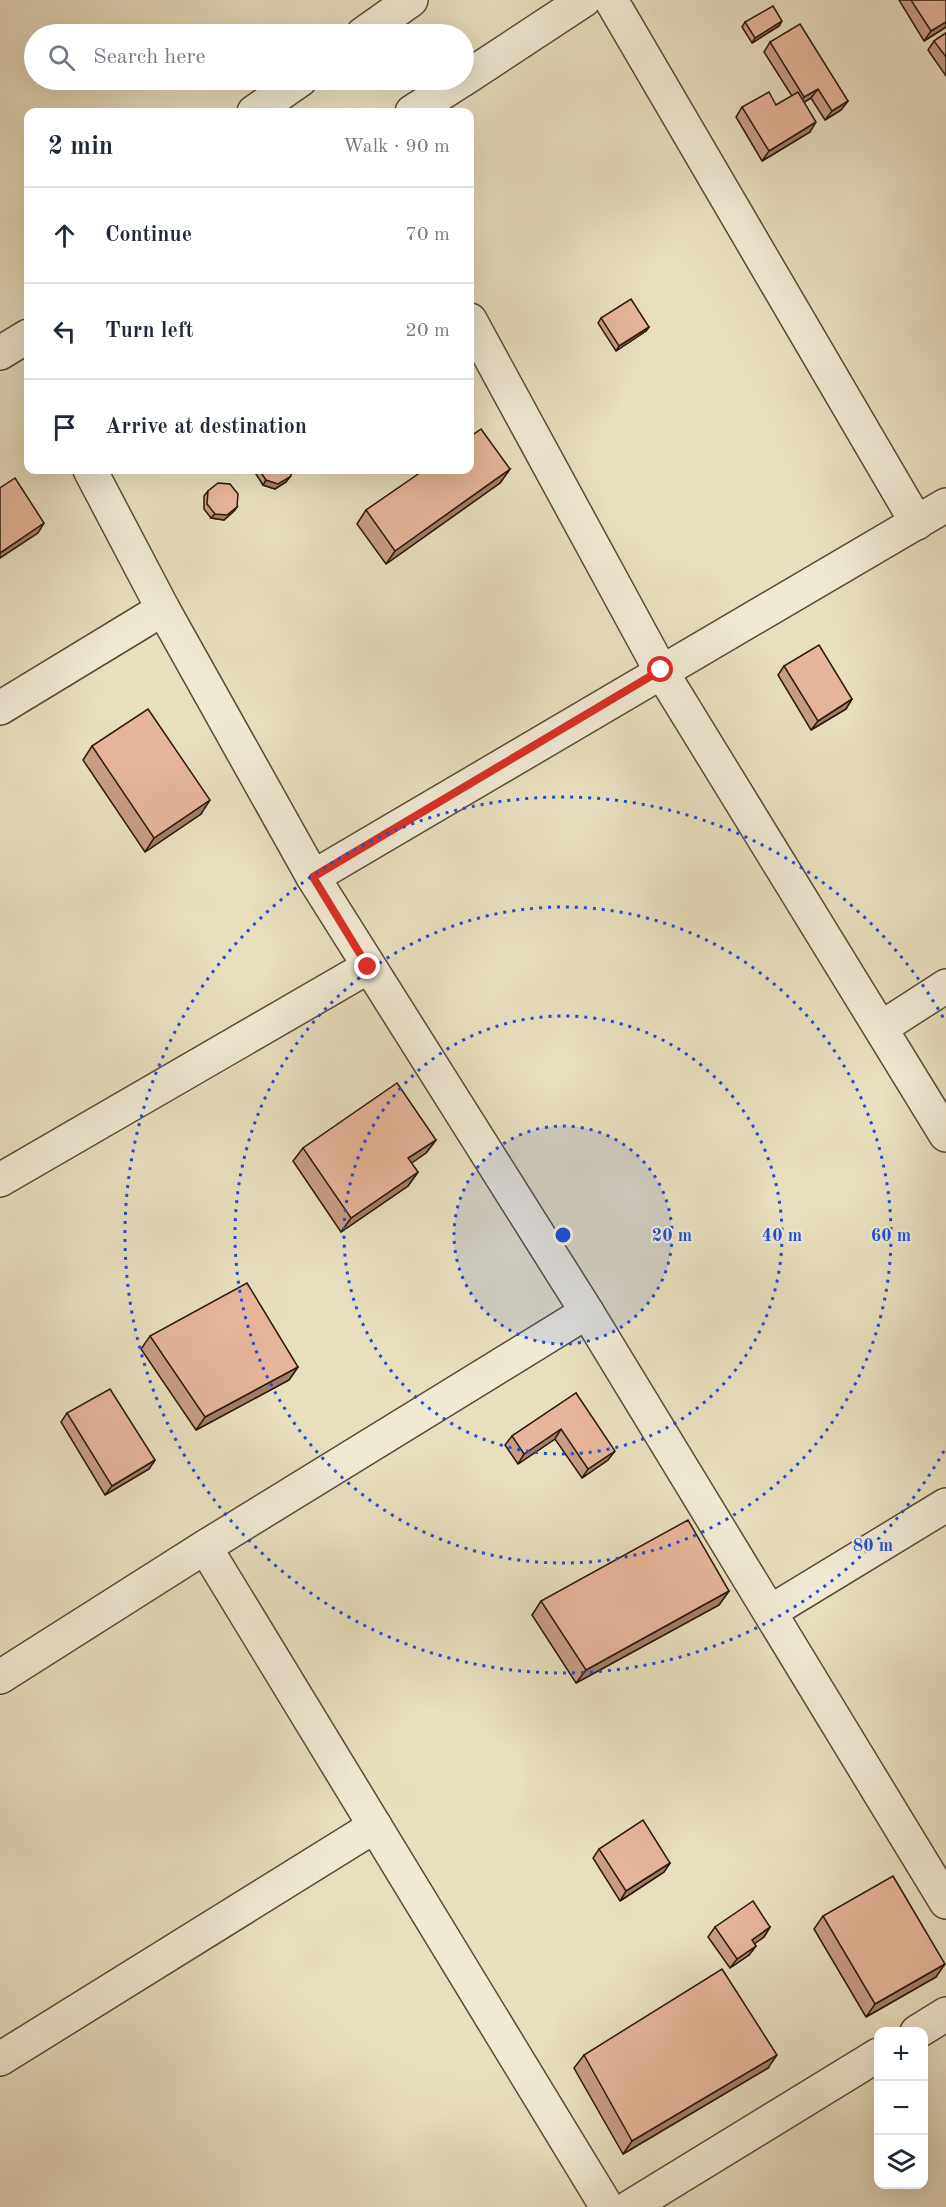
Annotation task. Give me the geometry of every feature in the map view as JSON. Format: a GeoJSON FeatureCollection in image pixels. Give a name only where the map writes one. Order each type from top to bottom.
{"type":"FeatureCollection","features":[{"type":"Feature","properties":{"kind":"street"},"geometry":{"type":"LineString","coordinates":[[377,24],[411,0]]}},
{"type":"Feature","properties":{"kind":"street"},"geometry":{"type":"LineString","coordinates":[[474,72],[584,0]]}},
{"type":"Feature","properties":{"kind":"street"},"geometry":{"type":"LineString","coordinates":[[611,0],[917,523]]}},
{"type":"Feature","properties":{"kind":"street"},"geometry":{"type":"LineString","coordinates":[[260,108],[286,90]]}},
{"type":"Feature","properties":{"kind":"street"},"geometry":{"type":"LineString","coordinates":[[418,108],[446,90]]}},
{"type":"Feature","properties":{"kind":"street"},"geometry":{"type":"LineString","coordinates":[[474,327],[661,670],[946,1135]]}},
{"type":"Feature","properties":{"kind":"street"},"geometry":{"type":"LineString","coordinates":[[92,474],[163,609],[313,877],[587,1312],[946,1902]]}},
{"type":"Feature","properties":{"kind":"street"},"geometry":{"type":"LineString","coordinates":[[313,877],[661,670],[946,505]]}},
{"type":"Feature","properties":{"kind":"street"},"geometry":{"type":"LineString","coordinates":[[0,708],[163,609]]}},
{"type":"Feature","properties":{"kind":"street"},"geometry":{"type":"LineString","coordinates":[[0,1180],[368,967]]}},
{"type":"Feature","properties":{"kind":"street"},"geometry":{"type":"LineString","coordinates":[[881,1028],[946,986]]}},
{"type":"Feature","properties":{"kind":"street"},"geometry":{"type":"LineString","coordinates":[[0,1677],[205,1547],[587,1312]]}},
{"type":"Feature","properties":{"kind":"street"},"geometry":{"type":"LineString","coordinates":[[770,1612],[946,1504]]}},
{"type":"Feature","properties":{"kind":"street"},"geometry":{"type":"LineString","coordinates":[[205,1547],[607,2207]]}},
{"type":"Feature","properties":{"kind":"street"},"geometry":{"type":"LineString","coordinates":[[0,2058],[375,1826]]}},
{"type":"Feature","properties":{"kind":"street"},"geometry":{"type":"LineString","coordinates":[[924,2027],[946,2014]]}},
{"type":"Feature","properties":{"kind":"street"},"geometry":{"type":"LineString","coordinates":[[630,2207],[874,2058]]}},
{"type":"Feature","properties":{"kind":"building"},"geometry":{"type":"Polygon","coordinates":[[[911,0],[946,0],[946,22],[931,31],[911,0]]]}},
{"type":"Feature","properties":{"kind":"building"},"geometry":{"type":"Polygon","coordinates":[[[773,6],[782,21],[755,38],[745,22],[773,6]]]}},
{"type":"Feature","properties":{"kind":"building"},"geometry":{"type":"Polygon","coordinates":[[[800,24],[848,101],[832,111],[818,89],[804,97],[770,42],[800,24]]]}},
{"type":"Feature","properties":{"kind":"building"},"geometry":{"type":"Polygon","coordinates":[[[946,33],[946,57],[934,41],[946,33]]]}},
{"type":"Feature","properties":{"kind":"building"},"geometry":{"type":"Polygon","coordinates":[[[769,92],[776,105],[798,92],[816,122],[769,151],[742,107],[769,92]]]}},
{"type":"Feature","properties":{"kind":"building"},"geometry":{"type":"Polygon","coordinates":[[[631,299],[649,327],[619,346],[601,318],[631,299]]]}},
{"type":"Feature","properties":{"kind":"building"},"geometry":{"type":"Polygon","coordinates":[[[481,429],[510,469],[395,551],[366,510],[418,474],[474,474],[474,434],[481,429]]]}},
{"type":"Feature","properties":{"kind":"building"},"geometry":{"type":"Polygon","coordinates":[[[262,474],[292,474],[278,484],[266,480],[262,474]]]}},
{"type":"Feature","properties":{"kind":"building"},"geometry":{"type":"Polygon","coordinates":[[[15,478],[44,523],[0,553],[0,488],[15,478]]]}},
{"type":"Feature","properties":{"kind":"building"},"geometry":{"type":"Polygon","coordinates":[[[218,483],[230,484],[238,494],[237,507],[227,515],[215,514],[207,504],[208,491],[218,483]]]}},
{"type":"Feature","properties":{"kind":"building"},"geometry":{"type":"Polygon","coordinates":[[[819,645],[852,699],[818,721],[784,666],[819,645]]]}},
{"type":"Feature","properties":{"kind":"building"},"geometry":{"type":"Polygon","coordinates":[[[148,709],[210,800],[154,838],[92,746],[148,709]]]}},
{"type":"Feature","properties":{"kind":"building"},"geometry":{"type":"Polygon","coordinates":[[[397,1083],[436,1140],[408,1158],[418,1172],[351,1218],[303,1148],[397,1083]]]}},
{"type":"Feature","properties":{"kind":"building"},"geometry":{"type":"Polygon","coordinates":[[[247,1283],[298,1367],[205,1417],[150,1336],[247,1283]]]}},
{"type":"Feature","properties":{"kind":"building"},"geometry":{"type":"Polygon","coordinates":[[[110,1389],[155,1460],[112,1486],[67,1413],[110,1389]]]}},
{"type":"Feature","properties":{"kind":"building"},"geometry":{"type":"Polygon","coordinates":[[[576,1393],[615,1451],[588,1469],[561,1429],[524,1454],[512,1436],[576,1393]]]}},
{"type":"Feature","properties":{"kind":"building"},"geometry":{"type":"Polygon","coordinates":[[[688,1520],[729,1591],[586,1670],[541,1601],[688,1520]]]}},
{"type":"Feature","properties":{"kind":"building"},"geometry":{"type":"Polygon","coordinates":[[[643,1820],[670,1863],[626,1891],[599,1849],[643,1820]]]}},
{"type":"Feature","properties":{"kind":"building"},"geometry":{"type":"Polygon","coordinates":[[[893,1876],[945,1964],[875,2004],[823,1916],[893,1876]]]}},
{"type":"Feature","properties":{"kind":"building"},"geometry":{"type":"Polygon","coordinates":[[[753,1901],[770,1927],[752,1940],[756,1946],[737,1959],[715,1927],[753,1901]]]}},
{"type":"Feature","properties":{"kind":"building"},"geometry":{"type":"Polygon","coordinates":[[[722,1969],[777,2055],[632,2141],[584,2055],[722,1969]]]}},
{"type":"Feature","properties":{"kind":"route"},"geometry":{"type":"LineString","coordinates":[[368,967],[313,877],[661,670]]}}]}
